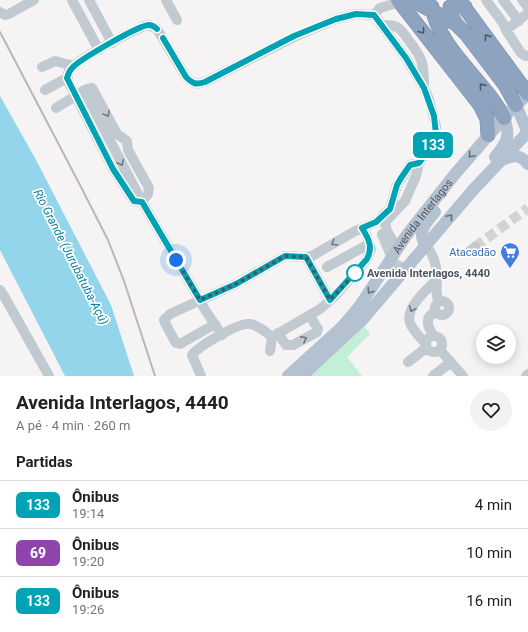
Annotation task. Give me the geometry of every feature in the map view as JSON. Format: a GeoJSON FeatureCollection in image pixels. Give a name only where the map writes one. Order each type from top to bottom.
{"type":"FeatureCollection","features":[{"type":"Feature","properties":{"kind":"highway"},"geometry":{"type":"LineString","coordinates":[[403,1],[432,6],[467,34],[506,85],[516,105]]}},
{"type":"Feature","properties":{"kind":"highway"},"geometry":{"type":"LineString","coordinates":[[403,1],[480,105],[487,119],[488,136]]}},
{"type":"Feature","properties":{"kind":"highway"},"geometry":{"type":"LineString","coordinates":[[456,24],[450,13],[450,7],[464,3],[508,68],[528,94]]}},
{"type":"Feature","properties":{"kind":"highway"},"geometry":{"type":"LineString","coordinates":[[432,6],[442,37],[493,100],[504,118]]}},
{"type":"Feature","properties":{"kind":"highway"},"geometry":{"type":"LineString","coordinates":[[508,68],[528,77]]}},
{"type":"Feature","properties":{"kind":"main road","name":"Avenida Interlagos"},"geometry":{"type":"LineString","coordinates":[[288,376],[342,327],[359,307],[406,236],[455,174],[504,118],[528,94]]}},
{"type":"Feature","properties":{"kind":"main road"},"geometry":{"type":"LineString","coordinates":[[516,105],[528,133]]}},
{"type":"Feature","properties":{"kind":"main road"},"geometry":{"type":"LineString","coordinates":[[473,190],[507,140],[508,132],[504,118]]}},
{"type":"Feature","properties":{"kind":"main road","name":"Avenida Interlagos"},"geometry":{"type":"LineString","coordinates":[[302,376],[363,319],[473,190],[528,133]]}},
{"type":"Feature","properties":{"kind":"main road"},"geometry":{"type":"LineString","coordinates":[[501,160],[511,156],[517,156],[525,160],[528,164]]}},
{"type":"Feature","properties":{"kind":"main road"},"geometry":{"type":"LineString","coordinates":[[426,245],[421,238],[422,231],[444,199],[455,174]]}},
{"type":"Feature","properties":{"kind":"lane"},"geometry":{"type":"LineString","coordinates":[[0,12],[5,15],[9,14],[34,0]]}},
{"type":"Feature","properties":{"kind":"lane"},"geometry":{"type":"LineString","coordinates":[[72,0],[99,50]]}},
{"type":"Feature","properties":{"kind":"lane"},"geometry":{"type":"LineString","coordinates":[[89,0],[112,43]]}},
{"type":"Feature","properties":{"kind":"lane"},"geometry":{"type":"LineString","coordinates":[[166,0],[177,20]]}},
{"type":"Feature","properties":{"kind":"lane"},"geometry":{"type":"LineString","coordinates":[[486,0],[503,23],[521,52],[528,56]]}},
{"type":"Feature","properties":{"kind":"lane"},"geometry":{"type":"LineString","coordinates":[[503,0],[519,21]]}},
{"type":"Feature","properties":{"kind":"lane"},"geometry":{"type":"LineString","coordinates":[[522,0],[528,7]]}},
{"type":"Feature","properties":{"kind":"lane"},"geometry":{"type":"LineString","coordinates":[[374,15],[380,8],[403,1]]}},
{"type":"Feature","properties":{"kind":"lane"},"geometry":{"type":"LineString","coordinates":[[506,30],[528,13]]}},
{"type":"Feature","properties":{"kind":"lane"},"geometry":{"type":"LineString","coordinates":[[45,90],[67,78],[69,71],[74,66],[99,50],[144,26],[150,25],[157,29],[186,77],[191,82],[196,84],[205,82],[294,36],[336,19],[356,14],[374,15]]}},
{"type":"Feature","properties":{"kind":"lane"},"geometry":{"type":"LineString","coordinates":[[374,15],[381,25],[395,26],[399,28],[420,55],[424,67],[424,88],[434,116],[436,134],[434,144],[419,163],[416,176],[411,184],[405,201],[385,222],[398,266],[407,268]]}},
{"type":"Feature","properties":{"kind":"lane"},"geometry":{"type":"LineString","coordinates":[[42,67],[55,61],[74,66]]}},
{"type":"Feature","properties":{"kind":"lane"},"geometry":{"type":"LineString","coordinates":[[67,78],[80,93],[113,169],[134,201],[142,202]]}},
{"type":"Feature","properties":{"kind":"lane"},"geometry":{"type":"LineString","coordinates":[[56,108],[80,93],[92,88],[142,202],[205,310],[222,335]]}},
{"type":"Feature","properties":{"kind":"lane"},"geometry":{"type":"LineString","coordinates":[[115,138],[127,141],[128,150],[149,188],[148,194],[142,202]]}},
{"type":"Feature","properties":{"kind":"lane"},"geometry":{"type":"LineString","coordinates":[[215,324],[180,344],[176,342],[164,320],[170,314],[236,284],[285,256],[312,256],[362,228],[376,222],[390,209],[399,182],[410,165],[419,163]]}},
{"type":"Feature","properties":{"kind":"lane"},"geometry":{"type":"LineString","coordinates":[[399,182],[411,184]]}},
{"type":"Feature","properties":{"kind":"lane"},"geometry":{"type":"LineString","coordinates":[[399,182],[408,195]]}},
{"type":"Feature","properties":{"kind":"lane"},"geometry":{"type":"LineString","coordinates":[[376,222],[388,245],[395,253]]}},
{"type":"Feature","properties":{"kind":"lane"},"geometry":{"type":"LineString","coordinates":[[270,351],[275,335],[310,316],[330,300],[367,259],[371,249],[366,234],[362,228]]}},
{"type":"Feature","properties":{"kind":"lane"},"geometry":{"type":"LineString","coordinates":[[327,267],[369,244]]}},
{"type":"Feature","properties":{"kind":"lane"},"geometry":{"type":"LineString","coordinates":[[426,245],[434,258],[437,279],[436,294],[440,301],[447,303],[449,310],[444,315],[436,312],[431,315],[427,323],[434,336],[439,338],[442,342],[440,350]]}},
{"type":"Feature","properties":{"kind":"lane"},"geometry":{"type":"LineString","coordinates":[[306,257],[330,300]]}},
{"type":"Feature","properties":{"kind":"lane"},"geometry":{"type":"LineString","coordinates":[[437,279],[415,304],[409,318],[411,325],[428,350],[433,353],[440,350]]}},
{"type":"Feature","properties":{"kind":"lane"},"geometry":{"type":"LineString","coordinates":[[0,290],[49,376]]}},
{"type":"Feature","properties":{"kind":"lane"},"geometry":{"type":"LineString","coordinates":[[201,376],[192,355],[211,341],[239,326],[250,324],[275,335],[286,345],[293,345],[317,332],[318,329],[310,316]]}},
{"type":"Feature","properties":{"kind":"lane"},"geometry":{"type":"LineString","coordinates":[[408,362],[426,346],[429,337],[434,336]]}},
{"type":"Feature","properties":{"kind":"lane"},"geometry":{"type":"LineString","coordinates":[[440,350],[462,376]]}},
{"type":"Feature","properties":{"kind":"lane"},"geometry":{"type":"LineString","coordinates":[[433,376],[451,362]]}},
{"type":"Feature","properties":{"kind":"green space"},"geometry":{"type":"Polygon","coordinates":[[[363,324],[370,334],[347,357],[362,376],[305,376],[363,324]]]}},
{"type":"Feature","properties":{"kind":"water","name":"Rio Grande (Jurubatuba-Açú)"},"geometry":{"type":"Polygon","coordinates":[[[0,96],[35,158],[111,305],[134,376],[65,376],[0,250],[0,96]]]}},
{"type":"Feature","properties":{"kind":"tunnel"},"geometry":{"type":"LineString","coordinates":[[475,247],[528,208]]}},
{"type":"Feature","properties":{"kind":"railway"},"geometry":{"type":"LineString","coordinates":[[0,32],[108,240],[124,281],[155,376]]}},
{"type":"Feature","properties":{"kind":"bus line","name":"133"},"geometry":{"type":"LineString","coordinates":[[157,29],[150,25],[144,26],[120,38],[86,57],[74,66],[69,71],[67,78],[113,169],[128,193],[134,201],[142,202],[200,300],[236,284],[288,255],[306,257],[330,300],[370,254],[371,249],[366,234],[362,228],[376,222],[390,209],[397,185],[404,173],[410,165],[419,163],[434,144],[436,126],[429,99],[406,58],[374,15],[356,14],[336,19],[294,36],[205,82],[196,84],[191,82],[186,77],[163,38]]}},
{"type":"Feature","properties":{"kind":"place","name":"Atacadão"},"geometry":{"type":"Point","coordinates":[510,269]}},
{"type":"Feature","properties":{"kind":"place","name":"Avenida Interlagos, 4440"},"geometry":{"type":"Point","coordinates":[355,273]}},
{"type":"Feature","properties":{"kind":"route"},"geometry":{"type":"LineString","coordinates":[[176,260],[200,300],[236,284],[288,255],[306,257],[330,300],[355,273]]}}]}
